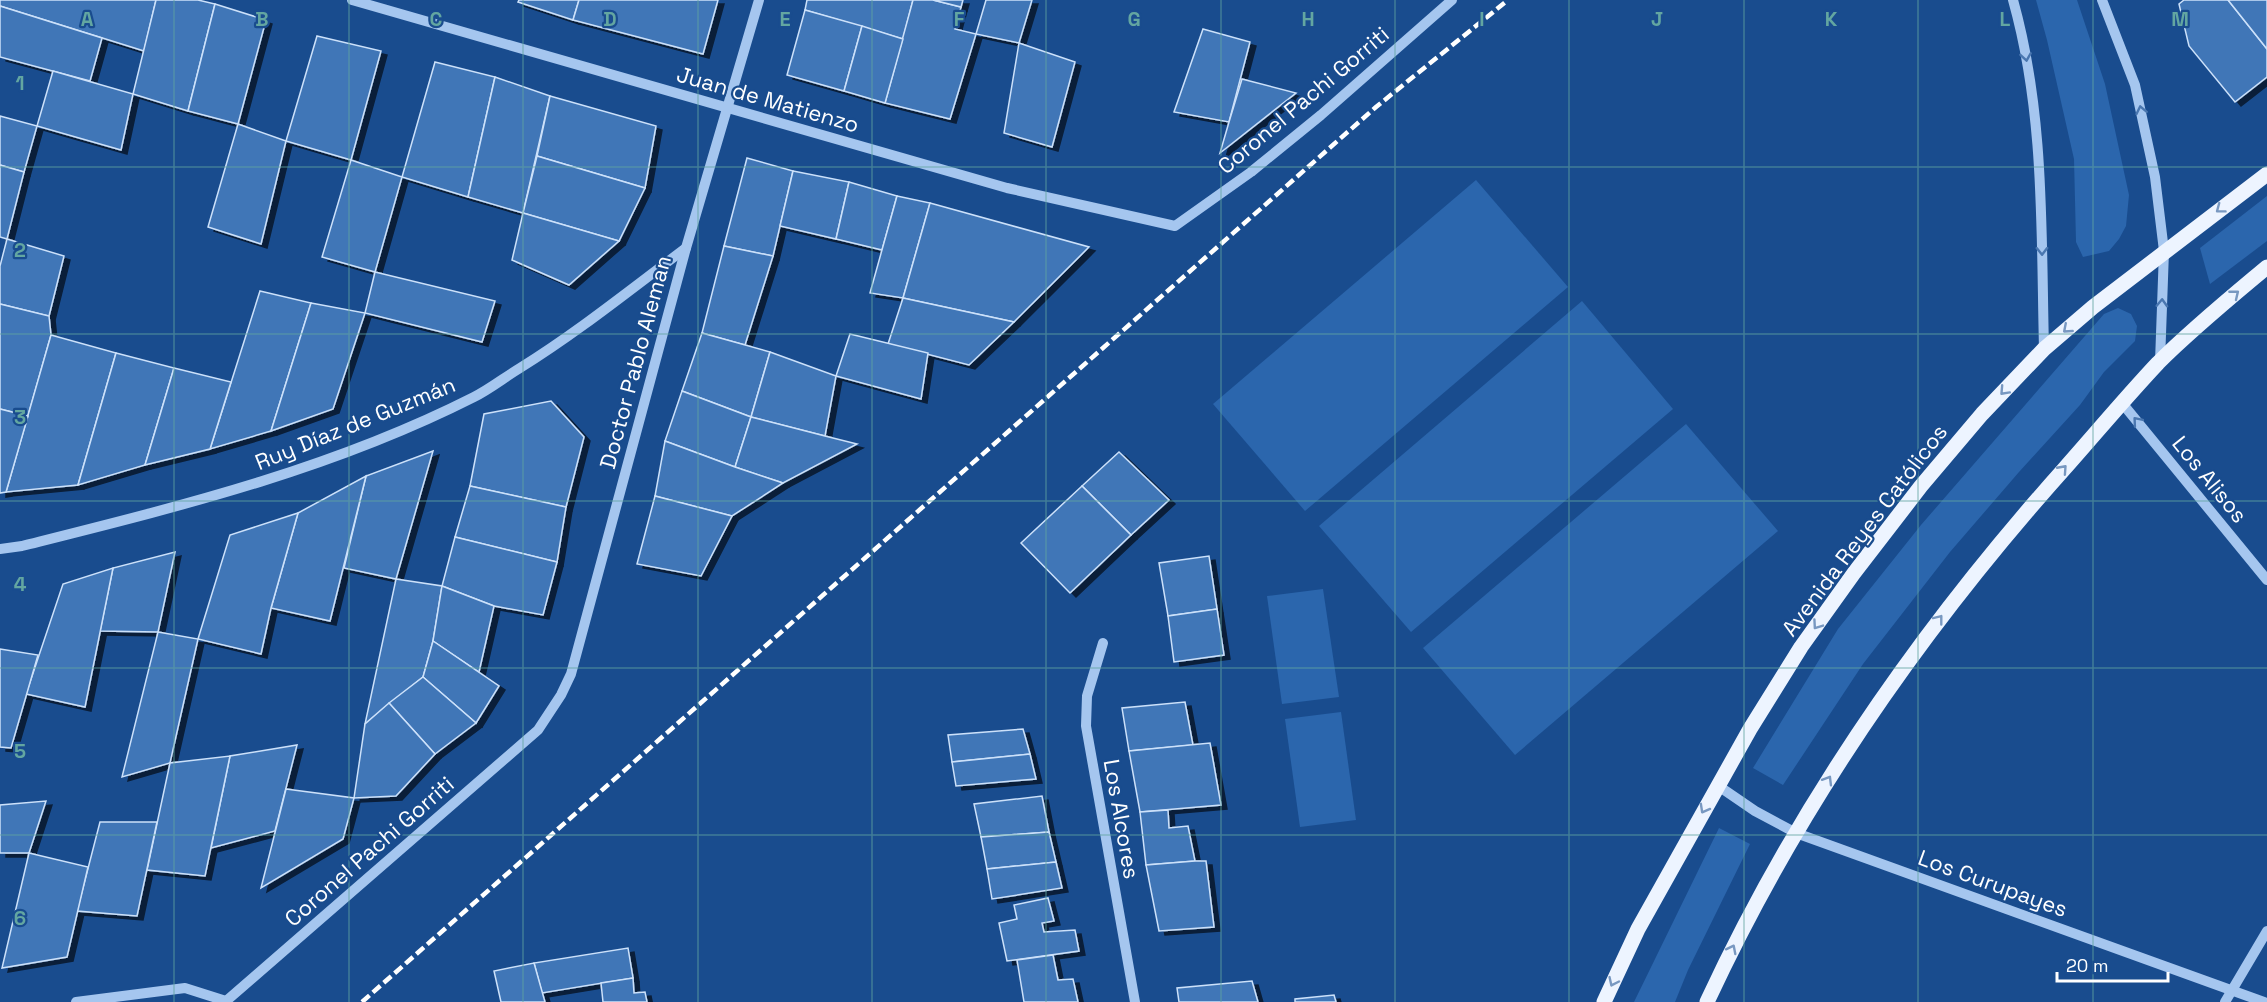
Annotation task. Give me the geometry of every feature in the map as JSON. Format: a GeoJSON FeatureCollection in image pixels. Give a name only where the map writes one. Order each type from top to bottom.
{"type":"FeatureCollection","features":[{"type":"Feature","properties":{"kind":"main road","name":"Avenida Reyes Católicos"},"geometry":{"type":"LineString","coordinates":[[1604,1002],[1638,929],[1717,785],[1801,647],[1854,573],[1982,414],[2044,349],[2164,251],[2267,174]]}},
{"type":"Feature","properties":{"kind":"main road"},"geometry":{"type":"LineString","coordinates":[[1707,1002],[1757,900],[1796,833],[1843,754],[1920,643],[1981,566],[2122,403],[2160,362],[2267,267]]}},
{"type":"Feature","properties":{"kind":"street","name":"Juan de Matienzo"},"geometry":{"type":"LineString","coordinates":[[352,0],[1007,188],[1175,226]]}},
{"type":"Feature","properties":{"kind":"street","name":"Doctor Pablo Aleman"},"geometry":{"type":"LineString","coordinates":[[538,730],[561,695],[571,674],[686,248],[759,0]]}},
{"type":"Feature","properties":{"kind":"street","name":"Coronel Pachi Gorriti"},"geometry":{"type":"LineString","coordinates":[[1175,226],[1251,172],[1304,129],[1452,0]]}},
{"type":"Feature","properties":{"kind":"street"},"geometry":{"type":"LineString","coordinates":[[2013,0],[2023,36],[2040,156],[2044,349]]}},
{"type":"Feature","properties":{"kind":"street"},"geometry":{"type":"LineString","coordinates":[[2103,0],[2135,85],[2155,177],[2164,251],[2160,362]]}},
{"type":"Feature","properties":{"kind":"street","name":"Ruy Díaz de Guzmán"},"geometry":{"type":"LineString","coordinates":[[0,549],[22,546],[269,481],[348,452],[422,421],[476,396],[558,344],[686,248]]}},
{"type":"Feature","properties":{"kind":"street","name":"Los Alisos"},"geometry":{"type":"LineString","coordinates":[[2122,403],[2267,580]]}},
{"type":"Feature","properties":{"kind":"street","name":"Los Alcores"},"geometry":{"type":"LineString","coordinates":[[1103,643],[1087,696],[1086,726],[1135,1002]]}},
{"type":"Feature","properties":{"kind":"street","name":"Coronel Pachi Gorriti"},"geometry":{"type":"LineString","coordinates":[[226,1002],[538,730]]}},
{"type":"Feature","properties":{"kind":"street","name":"Los Curupayes"},"geometry":{"type":"LineString","coordinates":[[1717,785],[1755,811],[1796,833],[2264,1002]]}},
{"type":"Feature","properties":{"kind":"street"},"geometry":{"type":"LineString","coordinates":[[2225,1002],[2267,931]]}},
{"type":"Feature","properties":{"kind":"street"},"geometry":{"type":"LineString","coordinates":[[76,1002],[185,988],[226,1002]]}},
{"type":"Feature","properties":{"kind":"shaded area"},"geometry":{"type":"Polygon","coordinates":[[[2036,0],[2077,0],[2105,84],[2129,195],[2126,226],[2109,251],[2083,257],[2076,242],[2074,159],[2036,0]]]}},
{"type":"Feature","properties":{"kind":"shaded area"},"geometry":{"type":"Polygon","coordinates":[[[1476,180],[1568,287],[1305,511],[1213,404],[1476,180]]]}},
{"type":"Feature","properties":{"kind":"shaded area"},"geometry":{"type":"Polygon","coordinates":[[[2267,196],[2267,241],[2210,284],[2200,248],[2267,196]]]}},
{"type":"Feature","properties":{"kind":"shaded area"},"geometry":{"type":"Polygon","coordinates":[[[1582,301],[1673,409],[1411,632],[1319,526],[1582,301]]]}},
{"type":"Feature","properties":{"kind":"shaded area"},"geometry":{"type":"Polygon","coordinates":[[[2118,308],[2131,314],[2137,326],[2135,341],[2104,372],[2080,405],[1950,552],[1863,664],[1783,785],[1753,768],[1838,629],[1921,525],[2104,314],[2118,308]]]}},
{"type":"Feature","properties":{"kind":"shaded area"},"geometry":{"type":"Polygon","coordinates":[[[1686,424],[1778,531],[1515,755],[1423,648],[1686,424]]]}},
{"type":"Feature","properties":{"kind":"shaded area"},"geometry":{"type":"Polygon","coordinates":[[[1323,589],[1339,697],[1282,704],[1267,596],[1323,589]]]}},
{"type":"Feature","properties":{"kind":"shaded area"},"geometry":{"type":"Polygon","coordinates":[[[1341,712],[1356,820],[1300,827],[1285,719],[1341,712]]]}},
{"type":"Feature","properties":{"kind":"shaded area"},"geometry":{"type":"Polygon","coordinates":[[[1719,828],[1750,844],[1688,970],[1675,1002],[1634,1002],[1719,828]]]}},
{"type":"Feature","properties":{"kind":"building"},"geometry":{"type":"Polygon","coordinates":[[[0,0],[156,0],[144,51],[0,6],[0,0]]]}},
{"type":"Feature","properties":{"kind":"building"},"geometry":{"type":"Polygon","coordinates":[[[156,0],[198,0],[215,4],[188,111],[133,94],[156,0]]]}},
{"type":"Feature","properties":{"kind":"building"},"geometry":{"type":"Polygon","coordinates":[[[519,0],[579,0],[573,20],[518,2],[519,0]]]}},
{"type":"Feature","properties":{"kind":"building"},"geometry":{"type":"Polygon","coordinates":[[[579,0],[718,0],[703,54],[573,20],[579,0]]]}},
{"type":"Feature","properties":{"kind":"building"},"geometry":{"type":"Polygon","coordinates":[[[807,0],[913,0],[903,39],[805,10],[807,0]]]}},
{"type":"Feature","properties":{"kind":"building"},"geometry":{"type":"Polygon","coordinates":[[[913,0],[933,0],[961,7],[955,29],[976,34],[950,119],[885,103],[913,0]]]}},
{"type":"Feature","properties":{"kind":"building"},"geometry":{"type":"Polygon","coordinates":[[[933,0],[963,0],[961,7],[933,0]]]}},
{"type":"Feature","properties":{"kind":"building"},"geometry":{"type":"Polygon","coordinates":[[[986,0],[1032,0],[1019,43],[976,34],[986,0]]]}},
{"type":"Feature","properties":{"kind":"building"},"geometry":{"type":"Polygon","coordinates":[[[2184,0],[2228,0],[2267,49],[2267,77],[2235,102],[2189,46],[2179,4],[2184,0]]]}},
{"type":"Feature","properties":{"kind":"building"},"geometry":{"type":"Polygon","coordinates":[[[2228,0],[2267,0],[2267,49],[2228,0]]]}},
{"type":"Feature","properties":{"kind":"building"},"geometry":{"type":"Polygon","coordinates":[[[215,4],[266,20],[238,124],[188,111],[215,4]]]}},
{"type":"Feature","properties":{"kind":"building"},"geometry":{"type":"Polygon","coordinates":[[[0,6],[102,38],[90,81],[0,57],[0,6]]]}},
{"type":"Feature","properties":{"kind":"building"},"geometry":{"type":"Polygon","coordinates":[[[805,10],[862,26],[844,91],[787,75],[805,10]]]}},
{"type":"Feature","properties":{"kind":"building"},"geometry":{"type":"Polygon","coordinates":[[[862,26],[903,39],[885,103],[844,91],[862,26]]]}},
{"type":"Feature","properties":{"kind":"building"},"geometry":{"type":"Polygon","coordinates":[[[1203,29],[1250,42],[1229,122],[1174,112],[1203,29]]]}},
{"type":"Feature","properties":{"kind":"building"},"geometry":{"type":"Polygon","coordinates":[[[317,36],[381,51],[351,160],[286,141],[317,36]]]}},
{"type":"Feature","properties":{"kind":"building"},"geometry":{"type":"Polygon","coordinates":[[[1019,43],[1075,62],[1052,147],[1004,133],[1019,43]]]}},
{"type":"Feature","properties":{"kind":"building"},"geometry":{"type":"Polygon","coordinates":[[[435,62],[495,77],[468,197],[402,177],[435,62]]]}},
{"type":"Feature","properties":{"kind":"building"},"geometry":{"type":"Polygon","coordinates":[[[53,71],[133,94],[121,150],[37,126],[53,71]]]}},
{"type":"Feature","properties":{"kind":"building"},"geometry":{"type":"Polygon","coordinates":[[[495,77],[550,96],[523,213],[468,197],[495,77]]]}},
{"type":"Feature","properties":{"kind":"building"},"geometry":{"type":"Polygon","coordinates":[[[1242,79],[1296,93],[1220,153],[1229,122],[1242,79]]]}},
{"type":"Feature","properties":{"kind":"building"},"geometry":{"type":"Polygon","coordinates":[[[550,96],[656,126],[645,188],[537,156],[550,96]]]}},
{"type":"Feature","properties":{"kind":"building"},"geometry":{"type":"Polygon","coordinates":[[[0,116],[37,126],[24,172],[0,165],[0,116]]]}},
{"type":"Feature","properties":{"kind":"building"},"geometry":{"type":"Polygon","coordinates":[[[238,124],[286,141],[261,244],[208,227],[238,124]]]}},
{"type":"Feature","properties":{"kind":"building"},"geometry":{"type":"Polygon","coordinates":[[[537,156],[645,188],[619,241],[523,213],[537,156]]]}},
{"type":"Feature","properties":{"kind":"building"},"geometry":{"type":"Polygon","coordinates":[[[747,158],[793,171],[773,256],[724,246],[747,158]]]}},
{"type":"Feature","properties":{"kind":"building"},"geometry":{"type":"Polygon","coordinates":[[[351,160],[402,177],[375,272],[322,257],[351,160]]]}},
{"type":"Feature","properties":{"kind":"building"},"geometry":{"type":"Polygon","coordinates":[[[0,165],[24,172],[7,239],[0,237],[0,165]]]}},
{"type":"Feature","properties":{"kind":"building"},"geometry":{"type":"Polygon","coordinates":[[[793,171],[849,182],[836,239],[780,226],[793,171]]]}},
{"type":"Feature","properties":{"kind":"building"},"geometry":{"type":"Polygon","coordinates":[[[849,182],[897,196],[882,250],[836,239],[849,182]]]}},
{"type":"Feature","properties":{"kind":"building"},"geometry":{"type":"Polygon","coordinates":[[[897,196],[930,203],[903,298],[870,293],[897,196]]]}},
{"type":"Feature","properties":{"kind":"building"},"geometry":{"type":"Polygon","coordinates":[[[930,203],[1089,247],[1014,322],[903,298],[930,203]]]}},
{"type":"Feature","properties":{"kind":"building"},"geometry":{"type":"Polygon","coordinates":[[[523,213],[619,241],[569,285],[512,260],[523,213]]]}},
{"type":"Feature","properties":{"kind":"building"},"geometry":{"type":"Polygon","coordinates":[[[7,239],[64,256],[49,316],[0,304],[0,266],[7,239]]]}},
{"type":"Feature","properties":{"kind":"building"},"geometry":{"type":"Polygon","coordinates":[[[724,246],[773,256],[745,345],[702,333],[724,246]]]}},
{"type":"Feature","properties":{"kind":"building"},"geometry":{"type":"Polygon","coordinates":[[[375,272],[495,301],[482,342],[365,313],[375,272]]]}},
{"type":"Feature","properties":{"kind":"building"},"geometry":{"type":"Polygon","coordinates":[[[260,291],[311,303],[271,431],[210,449],[260,291]]]}},
{"type":"Feature","properties":{"kind":"building"},"geometry":{"type":"Polygon","coordinates":[[[903,298],[1014,322],[969,365],[888,344],[903,298]]]}},
{"type":"Feature","properties":{"kind":"building"},"geometry":{"type":"Polygon","coordinates":[[[311,303],[365,313],[333,409],[271,431],[311,303]]]}},
{"type":"Feature","properties":{"kind":"building"},"geometry":{"type":"Polygon","coordinates":[[[0,304],[49,316],[51,335],[28,416],[0,409],[0,304]]]}},
{"type":"Feature","properties":{"kind":"building"},"geometry":{"type":"Polygon","coordinates":[[[702,333],[770,352],[751,417],[682,391],[702,333]]]}},
{"type":"Feature","properties":{"kind":"building"},"geometry":{"type":"Polygon","coordinates":[[[850,334],[928,353],[921,399],[836,376],[850,334]]]}},
{"type":"Feature","properties":{"kind":"building"},"geometry":{"type":"Polygon","coordinates":[[[51,335],[116,353],[78,485],[6,492],[51,335]]]}},
{"type":"Feature","properties":{"kind":"building"},"geometry":{"type":"Polygon","coordinates":[[[770,352],[836,376],[825,436],[751,417],[770,352]]]}},
{"type":"Feature","properties":{"kind":"building"},"geometry":{"type":"Polygon","coordinates":[[[116,353],[174,368],[145,465],[78,485],[116,353]]]}},
{"type":"Feature","properties":{"kind":"building"},"geometry":{"type":"Polygon","coordinates":[[[174,368],[231,382],[210,449],[145,465],[174,368]]]}},
{"type":"Feature","properties":{"kind":"building"},"geometry":{"type":"Polygon","coordinates":[[[682,391],[751,417],[735,467],[665,441],[682,391]]]}},
{"type":"Feature","properties":{"kind":"building"},"geometry":{"type":"Polygon","coordinates":[[[551,401],[584,437],[566,507],[470,486],[484,414],[551,401]]]}},
{"type":"Feature","properties":{"kind":"building"},"geometry":{"type":"Polygon","coordinates":[[[0,409],[28,416],[6,492],[0,493],[0,409]]]}},
{"type":"Feature","properties":{"kind":"building"},"geometry":{"type":"Polygon","coordinates":[[[751,417],[857,444],[783,483],[735,467],[751,417]]]}},
{"type":"Feature","properties":{"kind":"building"},"geometry":{"type":"Polygon","coordinates":[[[665,441],[783,483],[732,516],[655,496],[665,441]]]}},
{"type":"Feature","properties":{"kind":"building"},"geometry":{"type":"Polygon","coordinates":[[[433,451],[396,579],[344,568],[366,476],[433,451]]]}},
{"type":"Feature","properties":{"kind":"building"},"geometry":{"type":"Polygon","coordinates":[[[1119,452],[1169,500],[1131,535],[1082,486],[1119,452]]]}},
{"type":"Feature","properties":{"kind":"building"},"geometry":{"type":"Polygon","coordinates":[[[366,476],[330,621],[271,608],[298,513],[366,476]]]}},
{"type":"Feature","properties":{"kind":"building"},"geometry":{"type":"Polygon","coordinates":[[[470,486],[566,507],[557,562],[455,537],[470,486]]]}},
{"type":"Feature","properties":{"kind":"building"},"geometry":{"type":"Polygon","coordinates":[[[1082,486],[1131,535],[1070,593],[1021,543],[1082,486]]]}},
{"type":"Feature","properties":{"kind":"building"},"geometry":{"type":"Polygon","coordinates":[[[655,496],[732,516],[701,576],[637,564],[655,496]]]}},
{"type":"Feature","properties":{"kind":"building"},"geometry":{"type":"Polygon","coordinates":[[[298,513],[271,608],[261,654],[198,639],[230,535],[298,513]]]}},
{"type":"Feature","properties":{"kind":"building"},"geometry":{"type":"Polygon","coordinates":[[[455,537],[557,562],[543,615],[494,606],[442,586],[455,537]]]}},
{"type":"Feature","properties":{"kind":"building"},"geometry":{"type":"Polygon","coordinates":[[[175,552],[158,632],[100,631],[113,568],[175,552]]]}},
{"type":"Feature","properties":{"kind":"building"},"geometry":{"type":"Polygon","coordinates":[[[1209,556],[1217,609],[1168,616],[1159,563],[1209,556]]]}},
{"type":"Feature","properties":{"kind":"building"},"geometry":{"type":"Polygon","coordinates":[[[113,568],[85,707],[26,694],[63,584],[113,568]]]}},
{"type":"Feature","properties":{"kind":"building"},"geometry":{"type":"Polygon","coordinates":[[[396,579],[442,586],[433,641],[423,677],[365,724],[396,579]]]}},
{"type":"Feature","properties":{"kind":"building"},"geometry":{"type":"Polygon","coordinates":[[[442,586],[494,606],[479,672],[433,641],[442,586]]]}},
{"type":"Feature","properties":{"kind":"building"},"geometry":{"type":"Polygon","coordinates":[[[1217,609],[1224,655],[1174,662],[1168,616],[1217,609]]]}},
{"type":"Feature","properties":{"kind":"building"},"geometry":{"type":"Polygon","coordinates":[[[158,632],[198,639],[170,763],[122,777],[158,632]]]}},
{"type":"Feature","properties":{"kind":"building"},"geometry":{"type":"Polygon","coordinates":[[[433,641],[499,686],[476,723],[423,677],[433,641]]]}},
{"type":"Feature","properties":{"kind":"building"},"geometry":{"type":"Polygon","coordinates":[[[0,649],[38,655],[11,748],[0,747],[0,649]]]}},
{"type":"Feature","properties":{"kind":"building"},"geometry":{"type":"Polygon","coordinates":[[[423,677],[476,723],[435,754],[389,703],[423,677]]]}},
{"type":"Feature","properties":{"kind":"building"},"geometry":{"type":"Polygon","coordinates":[[[1185,702],[1193,745],[1129,751],[1122,708],[1185,702]]]}},
{"type":"Feature","properties":{"kind":"building"},"geometry":{"type":"Polygon","coordinates":[[[389,703],[435,754],[396,796],[354,798],[365,724],[389,703]]]}},
{"type":"Feature","properties":{"kind":"building"},"geometry":{"type":"Polygon","coordinates":[[[1023,729],[1030,754],[952,762],[948,735],[1023,729]]]}},
{"type":"Feature","properties":{"kind":"building"},"geometry":{"type":"Polygon","coordinates":[[[1210,743],[1221,805],[1140,812],[1129,751],[1210,743]]]}},
{"type":"Feature","properties":{"kind":"building"},"geometry":{"type":"Polygon","coordinates":[[[297,745],[275,831],[211,848],[230,756],[297,745]]]}},
{"type":"Feature","properties":{"kind":"building"},"geometry":{"type":"Polygon","coordinates":[[[1030,754],[1036,779],[956,786],[952,762],[1030,754]]]}},
{"type":"Feature","properties":{"kind":"building"},"geometry":{"type":"Polygon","coordinates":[[[230,756],[205,876],[147,870],[170,763],[230,756]]]}},
{"type":"Feature","properties":{"kind":"building"},"geometry":{"type":"Polygon","coordinates":[[[286,789],[354,798],[343,839],[261,888],[286,789]]]}},
{"type":"Feature","properties":{"kind":"building"},"geometry":{"type":"Polygon","coordinates":[[[1042,796],[1049,832],[981,837],[974,804],[1042,796]]]}},
{"type":"Feature","properties":{"kind":"building"},"geometry":{"type":"Polygon","coordinates":[[[46,801],[29,853],[0,853],[0,805],[46,801]]]}},
{"type":"Feature","properties":{"kind":"building"},"geometry":{"type":"Polygon","coordinates":[[[1168,810],[1169,828],[1188,826],[1195,861],[1146,865],[1140,812],[1168,810]]]}},
{"type":"Feature","properties":{"kind":"building"},"geometry":{"type":"Polygon","coordinates":[[[100,822],[157,822],[137,916],[77,911],[100,822]]]}},
{"type":"Feature","properties":{"kind":"building"},"geometry":{"type":"Polygon","coordinates":[[[1049,832],[1056,862],[987,869],[981,837],[1049,832]]]}},
{"type":"Feature","properties":{"kind":"building"},"geometry":{"type":"Polygon","coordinates":[[[29,853],[88,867],[67,957],[2,968],[29,853]]]}},
{"type":"Feature","properties":{"kind":"building"},"geometry":{"type":"Polygon","coordinates":[[[1206,861],[1214,927],[1159,931],[1146,865],[1206,861]]]}},
{"type":"Feature","properties":{"kind":"building"},"geometry":{"type":"Polygon","coordinates":[[[1056,862],[1062,888],[992,899],[987,869],[1056,862]]]}},
{"type":"Feature","properties":{"kind":"building"},"geometry":{"type":"Polygon","coordinates":[[[1048,898],[1054,921],[1042,923],[1044,932],[1075,930],[1079,951],[1007,961],[999,923],[1017,919],[1014,905],[1048,898]]]}},
{"type":"Feature","properties":{"kind":"building"},"geometry":{"type":"Polygon","coordinates":[[[628,948],[633,978],[542,993],[534,963],[628,948]]]}},
{"type":"Feature","properties":{"kind":"building"},"geometry":{"type":"Polygon","coordinates":[[[1053,955],[1058,980],[1073,979],[1078,1002],[1024,1002],[1017,960],[1053,955]]]}},
{"type":"Feature","properties":{"kind":"building"},"geometry":{"type":"Polygon","coordinates":[[[534,963],[545,1002],[501,1002],[494,971],[534,963]]]}},
{"type":"Feature","properties":{"kind":"building"},"geometry":{"type":"Polygon","coordinates":[[[633,978],[634,993],[645,992],[647,1002],[603,1002],[601,983],[633,978]]]}},
{"type":"Feature","properties":{"kind":"building"},"geometry":{"type":"Polygon","coordinates":[[[1252,981],[1258,1002],[1179,1002],[1177,988],[1252,981]]]}},
{"type":"Feature","properties":{"kind":"building"},"geometry":{"type":"Polygon","coordinates":[[[1334,995],[1336,1002],[1295,1002],[1295,999],[1334,995]]]}},
{"type":"Feature","properties":{"kind":"railway"},"geometry":{"type":"LineString","coordinates":[[362,1002],[1376,107],[1508,0]]}}]}
